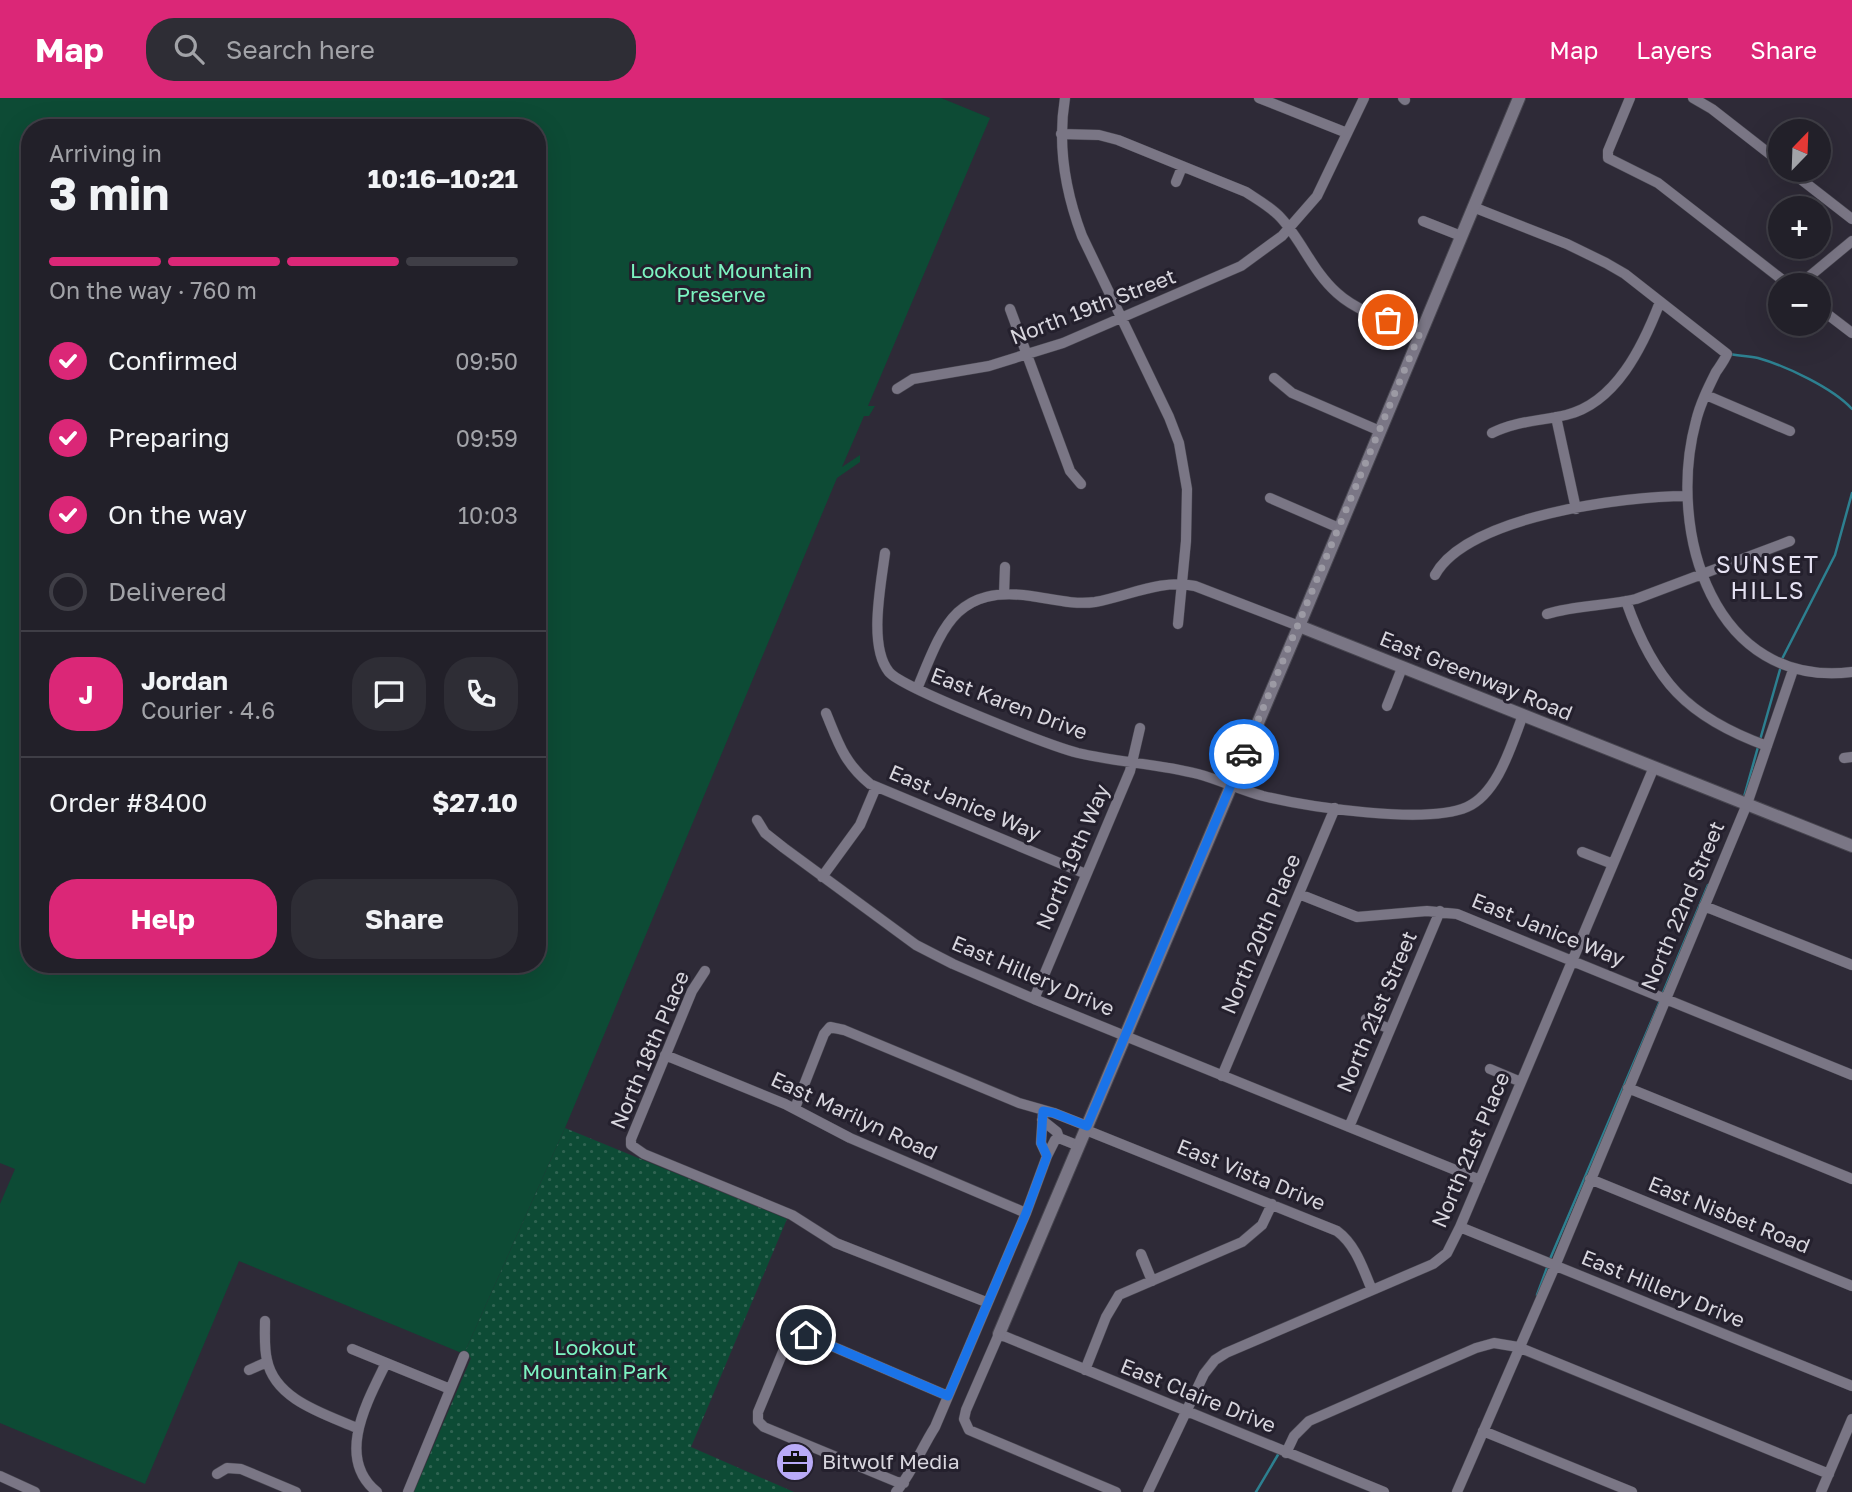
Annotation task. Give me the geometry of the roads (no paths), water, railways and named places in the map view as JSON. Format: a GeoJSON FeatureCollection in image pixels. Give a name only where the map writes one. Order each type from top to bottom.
{"type":"FeatureCollection","features":[{"type":"Feature","properties":{"kind":"street"},"geometry":{"type":"LineString","coordinates":[[1065,98],[1061,134],[1066,187],[1073,213],[1169,417],[1185,468],[1186,541],[1178,624]]}},
{"type":"Feature","properties":{"kind":"street"},"geometry":{"type":"LineString","coordinates":[[1259,98],[1347,133]]}},
{"type":"Feature","properties":{"kind":"street","name":"North 19th Street"},"geometry":{"type":"LineString","coordinates":[[897,389],[913,379],[965,371],[1026,356],[1122,319],[1241,266],[1290,229],[1323,186],[1364,98]]}},
{"type":"Feature","properties":{"kind":"street"},"geometry":{"type":"LineString","coordinates":[[1116,1492],[969,1430],[965,1424],[967,1410],[1519,98]]}},
{"type":"Feature","properties":{"kind":"street"},"geometry":{"type":"LineString","coordinates":[[1630,98],[1608,151],[1608,158],[1658,183],[1774,273]]}},
{"type":"Feature","properties":{"kind":"street"},"geometry":{"type":"LineString","coordinates":[[1693,98],[1712,109],[1768,153]]}},
{"type":"Feature","properties":{"kind":"street"},"geometry":{"type":"LineString","coordinates":[[1061,134],[1099,135],[1118,140],[1246,192],[1264,203],[1290,229],[1336,292],[1358,307],[1420,333]]}},
{"type":"Feature","properties":{"kind":"street"},"geometry":{"type":"LineString","coordinates":[[1176,182],[1182,167]]}},
{"type":"Feature","properties":{"kind":"street"},"geometry":{"type":"LineString","coordinates":[[1804,182],[1852,219]]}},
{"type":"Feature","properties":{"kind":"street"},"geometry":{"type":"LineString","coordinates":[[1473,207],[1597,258],[1625,274],[1727,354],[1706,395],[1696,422],[1691,447],[1688,517],[1693,549],[1703,575],[1722,614],[1742,639],[1768,657],[1793,670],[1829,675],[1852,673]]}},
{"type":"Feature","properties":{"kind":"street"},"geometry":{"type":"LineString","coordinates":[[1423,221],[1461,236]]}},
{"type":"Feature","properties":{"kind":"street"},"geometry":{"type":"LineString","coordinates":[[1813,273],[1852,241]]}},
{"type":"Feature","properties":{"kind":"street"},"geometry":{"type":"LineString","coordinates":[[1492,433],[1509,425],[1584,409],[1607,390],[1634,357],[1660,302]]}},
{"type":"Feature","properties":{"kind":"street"},"geometry":{"type":"LineString","coordinates":[[1010,309],[1070,471],[1081,484]]}},
{"type":"Feature","properties":{"kind":"street"},"geometry":{"type":"LineString","coordinates":[[1831,317],[1852,333]]}},
{"type":"Feature","properties":{"kind":"street"},"geometry":{"type":"LineString","coordinates":[[1274,378],[1292,393],[1380,431]]}},
{"type":"Feature","properties":{"kind":"street"},"geometry":{"type":"LineString","coordinates":[[1607,390],[1616,400]]}},
{"type":"Feature","properties":{"kind":"street"},"geometry":{"type":"LineString","coordinates":[[1706,395],[1790,431]]}},
{"type":"Feature","properties":{"kind":"street"},"geometry":{"type":"LineString","coordinates":[[1556,417],[1576,509]]}},
{"type":"Feature","properties":{"kind":"street"},"geometry":{"type":"LineString","coordinates":[[1435,575],[1446,560],[1463,547],[1514,524],[1623,499],[1687,496]]}},
{"type":"Feature","properties":{"kind":"street"},"geometry":{"type":"LineString","coordinates":[[1270,498],[1339,528]]}},
{"type":"Feature","properties":{"kind":"street"},"geometry":{"type":"LineString","coordinates":[[1547,614],[1563,609],[1626,601],[1790,541]]}},
{"type":"Feature","properties":{"kind":"street","name":"East Karen Drive"},"geometry":{"type":"LineString","coordinates":[[885,553],[878,648],[889,672],[900,682],[1069,750],[1196,774],[1274,798],[1335,808],[1429,815],[1450,813],[1468,807],[1484,797],[1493,785],[1523,715]]}},
{"type":"Feature","properties":{"kind":"street"},"geometry":{"type":"LineString","coordinates":[[917,689],[937,642],[952,618],[972,602],[1004,594],[1005,567]]}},
{"type":"Feature","properties":{"kind":"street","name":"East Greenway Road"},"geometry":{"type":"LineString","coordinates":[[1004,594],[1079,603],[1095,602],[1154,587],[1182,583],[1195,586],[1852,846]]}},
{"type":"Feature","properties":{"kind":"street"},"geometry":{"type":"LineString","coordinates":[[1626,601],[1644,649],[1661,676],[1674,690],[1711,721],[1767,746]]}},
{"type":"Feature","properties":{"kind":"street"},"geometry":{"type":"LineString","coordinates":[[1387,706],[1402,668]]}},
{"type":"Feature","properties":{"kind":"street","name":"North 22nd Street"},"geometry":{"type":"LineString","coordinates":[[1457,1492],[1555,1266],[1746,804],[1793,670]]}},
{"type":"Feature","properties":{"kind":"street","name":"East Janice Way"},"geometry":{"type":"LineString","coordinates":[[826,713],[843,755],[853,769],[876,787],[1086,874]]}},
{"type":"Feature","properties":{"kind":"street","name":"North 19th Way"},"geometry":{"type":"LineString","coordinates":[[1034,999],[1133,762],[1139,729]]}},
{"type":"Feature","properties":{"kind":"street","name":"North 21st Place"},"geometry":{"type":"LineString","coordinates":[[1148,1492],[1204,1374],[1220,1356],[1441,1259],[1447,1253],[1654,767]]}},
{"type":"Feature","properties":{"kind":"street"},"geometry":{"type":"LineString","coordinates":[[822,877],[860,825],[876,787]]}},
{"type":"Feature","properties":{"kind":"street","name":"North 20th Place"},"geometry":{"type":"LineString","coordinates":[[1222,1076],[1335,808]]}},
{"type":"Feature","properties":{"kind":"street","name":"East Hillery Drive"},"geometry":{"type":"LineString","coordinates":[[757,820],[765,833],[923,950],[1034,999],[1480,1180]]}},
{"type":"Feature","properties":{"kind":"street"},"geometry":{"type":"LineString","coordinates":[[1582,852],[1613,864]]}},
{"type":"Feature","properties":{"kind":"street","name":"East Janice Way"},"geometry":{"type":"LineString","coordinates":[[1299,894],[1357,917],[1440,911],[1457,914],[1852,1075]]}},
{"type":"Feature","properties":{"kind":"street"},"geometry":{"type":"LineString","coordinates":[[1704,906],[1852,965]]}},
{"type":"Feature","properties":{"kind":"street","name":"North 21st Street"},"geometry":{"type":"LineString","coordinates":[[1349,1127],[1440,911]]}},
{"type":"Feature","properties":{"kind":"street","name":"North 18th Place"},"geometry":{"type":"LineString","coordinates":[[705,971],[692,991],[631,1139],[631,1145],[644,1154],[792,1215],[835,1242],[986,1302]]}},
{"type":"Feature","properties":{"kind":"street"},"geometry":{"type":"LineString","coordinates":[[1366,1019],[1390,1029]]}},
{"type":"Feature","properties":{"kind":"street","name":"East Vista Drive"},"geometry":{"type":"LineString","coordinates":[[795,1108],[824,1034],[830,1027],[845,1030],[1043,1116],[1062,1116],[1327,1226],[1346,1238],[1356,1252],[1372,1290]]}},
{"type":"Feature","properties":{"kind":"street","name":"East Marilyn Road"},"geometry":{"type":"LineString","coordinates":[[665,1055],[795,1108],[850,1138],[1026,1213]]}},
{"type":"Feature","properties":{"kind":"street"},"geometry":{"type":"LineString","coordinates":[[1490,1069],[1521,1082]]}},
{"type":"Feature","properties":{"kind":"street"},"geometry":{"type":"LineString","coordinates":[[1628,1088],[1852,1179]]}},
{"type":"Feature","properties":{"kind":"street"},"geometry":{"type":"LineString","coordinates":[[1043,1116],[1041,1143],[1047,1156]]}},
{"type":"Feature","properties":{"kind":"street","name":"East Vista Drive"},"geometry":{"type":"LineString","coordinates":[[1043,1116],[1056,1133],[1079,1146]]}},
{"type":"Feature","properties":{"kind":"street"},"geometry":{"type":"LineString","coordinates":[[896,1492],[903,1487],[917,1455],[935,1427],[1026,1213],[1062,1116]]}},
{"type":"Feature","properties":{"kind":"street","name":"East Nisbet Road"},"geometry":{"type":"LineString","coordinates":[[1590,1179],[1852,1286]]}},
{"type":"Feature","properties":{"kind":"street"},"geometry":{"type":"LineString","coordinates":[[1085,1370],[1106,1317],[1119,1295],[1250,1237],[1262,1225],[1272,1204]]}},
{"type":"Feature","properties":{"kind":"street","name":"East Hillery Drive"},"geometry":{"type":"LineString","coordinates":[[1460,1227],[1852,1386]]}},
{"type":"Feature","properties":{"kind":"street"},"geometry":{"type":"LineString","coordinates":[[1141,1254],[1152,1281]]}},
{"type":"Feature","properties":{"kind":"street"},"geometry":{"type":"LineString","coordinates":[[265,1321],[267,1362],[285,1391],[301,1403],[357,1428]]}},
{"type":"Feature","properties":{"kind":"street"},"geometry":{"type":"LineString","coordinates":[[903,1487],[894,1480],[764,1427],[758,1421],[758,1412],[793,1333],[806,1335],[948,1396]]}},
{"type":"Feature","properties":{"kind":"street","name":"East Claire Drive"},"geometry":{"type":"LineString","coordinates":[[999,1334],[1384,1492]]}},
{"type":"Feature","properties":{"kind":"street"},"geometry":{"type":"LineString","coordinates":[[1286,1453],[1294,1436],[1309,1421],[1396,1387],[1480,1346],[1494,1343],[1518,1347],[1829,1474]]}},
{"type":"Feature","properties":{"kind":"street"},"geometry":{"type":"LineString","coordinates":[[352,1349],[450,1389]]}},
{"type":"Feature","properties":{"kind":"street"},"geometry":{"type":"LineString","coordinates":[[408,1492],[464,1356]]}},
{"type":"Feature","properties":{"kind":"street"},"geometry":{"type":"LineString","coordinates":[[249,1370],[267,1362]]}},
{"type":"Feature","properties":{"kind":"street"},"geometry":{"type":"LineString","coordinates":[[377,1492],[368,1485],[358,1459],[357,1428],[386,1363]]}},
{"type":"Feature","properties":{"kind":"street"},"geometry":{"type":"LineString","coordinates":[[1821,1492],[1852,1419]]}},
{"type":"Feature","properties":{"kind":"street"},"geometry":{"type":"LineString","coordinates":[[1483,1431],[1632,1492]]}},
{"type":"Feature","properties":{"kind":"street"},"geometry":{"type":"LineString","coordinates":[[218,1474],[227,1468],[241,1469],[296,1492]]}},
{"type":"Feature","properties":{"kind":"street"},"geometry":{"type":"LineString","coordinates":[[0,1476],[36,1492]]}},
{"type":"Feature","properties":{"kind":"waterway"},"geometry":{"type":"LineString","coordinates":[[1730,354],[1758,358],[1782,366],[1833,393],[1852,409]]}},
{"type":"Feature","properties":{"kind":"waterway"},"geometry":{"type":"LineString","coordinates":[[1782,659],[1835,555],[1852,493]]}},
{"type":"Feature","properties":{"kind":"waterway"},"geometry":{"type":"LineString","coordinates":[[1760,740],[1781,666]]}},
{"type":"Feature","properties":{"kind":"waterway"},"geometry":{"type":"LineString","coordinates":[[1744,797],[1758,747]]}},
{"type":"Feature","properties":{"kind":"waterway"},"geometry":{"type":"LineString","coordinates":[[1662,995],[1708,885]]}},
{"type":"Feature","properties":{"kind":"waterway"},"geometry":{"type":"LineString","coordinates":[[1550,1259],[1660,1001]]}},
{"type":"Feature","properties":{"kind":"waterway"},"geometry":{"type":"LineString","coordinates":[[1537,1295],[1548,1265]]}},
{"type":"Feature","properties":{"kind":"waterway"},"geometry":{"type":"LineString","coordinates":[[1256,1492],[1279,1453]]}},
{"type":"Feature","properties":{"kind":"place","name":"Bitwolf Media"},"geometry":{"type":"Point","coordinates":[795,1462]}},
{"type":"Feature","properties":{"kind":"district","name":"SUNSET HILLS"},"geometry":{"type":"Point","coordinates":[1768,578]}},
{"type":"Feature","properties":{"kind":"park label","name":"Lookout Mountain Preserve"},"geometry":{"type":"Point","coordinates":[721,283]}},
{"type":"Feature","properties":{"kind":"park label","name":"Lookout Mountain Park"},"geometry":{"type":"Point","coordinates":[595,1360]}}]}
